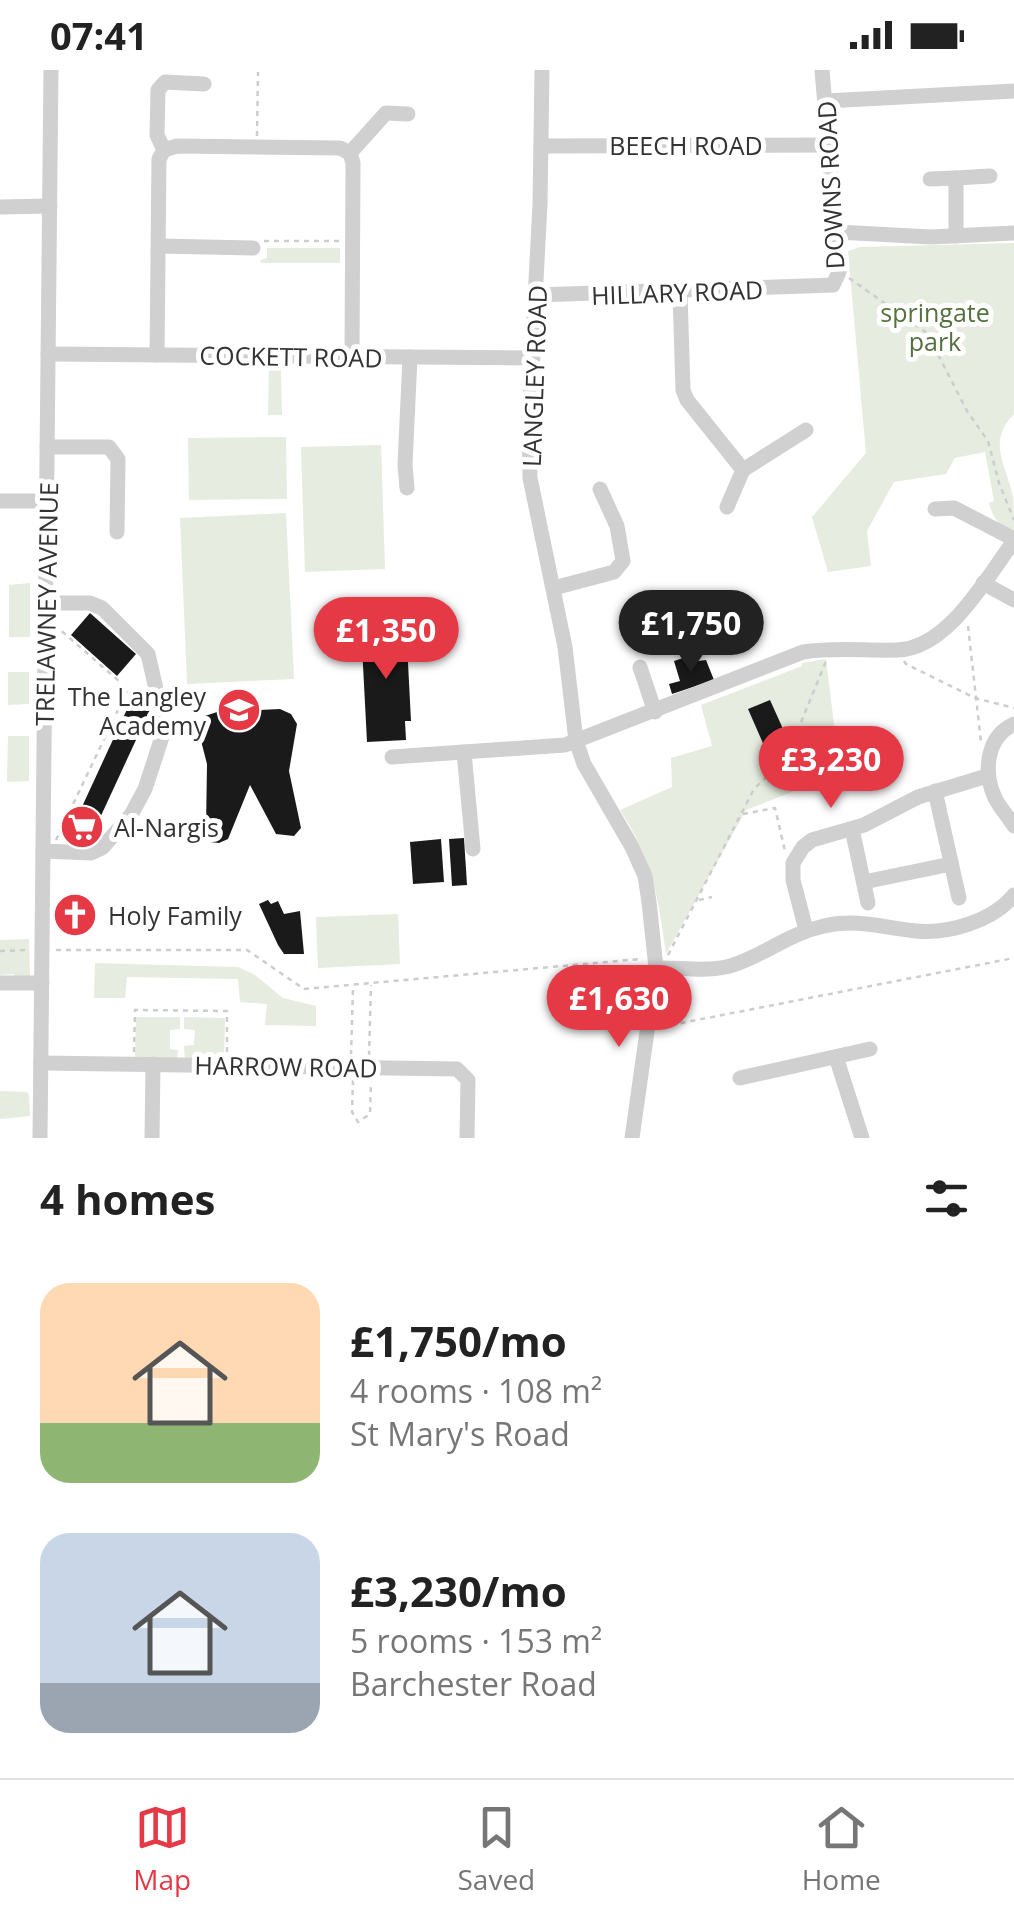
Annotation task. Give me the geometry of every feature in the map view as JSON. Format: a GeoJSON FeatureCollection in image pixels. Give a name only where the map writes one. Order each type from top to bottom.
{"type":"FeatureCollection","features":[{"type":"Feature","properties":{"kind":"street","name":"TRELAWNEY AVENUE"},"geometry":{"type":"LineString","coordinates":[[40,1138],[48,848],[51,70]]}},
{"type":"Feature","properties":{"kind":"street","name":"LANGLEY ROAD"},"geometry":{"type":"LineString","coordinates":[[542,70],[530,478],[565,647],[576,741],[584,764],[645,876],[656,962],[632,1138]]}},
{"type":"Feature","properties":{"kind":"street","name":"DOWNS ROAD"},"geometry":{"type":"LineString","coordinates":[[819,288],[833,284],[840,272],[822,70]]}},
{"type":"Feature","properties":{"kind":"street"},"geometry":{"type":"LineString","coordinates":[[164,150],[157,136],[158,90],[165,82],[204,84]]}},
{"type":"Feature","properties":{"kind":"street"},"geometry":{"type":"LineString","coordinates":[[826,102],[1014,91]]}},
{"type":"Feature","properties":{"kind":"street"},"geometry":{"type":"LineString","coordinates":[[350,154],[386,113],[408,114]]}},
{"type":"Feature","properties":{"kind":"street","name":"BEECH ROAD"},"geometry":{"type":"LineString","coordinates":[[541,146],[831,144]]}},
{"type":"Feature","properties":{"kind":"street"},"geometry":{"type":"LineString","coordinates":[[164,150],[178,146],[340,148],[350,154],[352,357]]}},
{"type":"Feature","properties":{"kind":"street"},"geometry":{"type":"LineString","coordinates":[[157,355],[160,159],[164,150]]}},
{"type":"Feature","properties":{"kind":"street"},"geometry":{"type":"LineString","coordinates":[[930,179],[990,176]]}},
{"type":"Feature","properties":{"kind":"street"},"geometry":{"type":"LineString","coordinates":[[956,178],[956,236]]}},
{"type":"Feature","properties":{"kind":"street"},"geometry":{"type":"LineString","coordinates":[[0,207],[50,206]]}},
{"type":"Feature","properties":{"kind":"street"},"geometry":{"type":"LineString","coordinates":[[838,232],[956,236],[1014,233]]}},
{"type":"Feature","properties":{"kind":"street"},"geometry":{"type":"LineString","coordinates":[[159,246],[253,248]]}},
{"type":"Feature","properties":{"kind":"street","name":"HILLARY ROAD"},"geometry":{"type":"LineString","coordinates":[[536,295],[819,288]]}},
{"type":"Feature","properties":{"kind":"street"},"geometry":{"type":"LineString","coordinates":[[680,292],[683,390],[743,470]]}},
{"type":"Feature","properties":{"kind":"street","name":"COCKETT ROAD"},"geometry":{"type":"LineString","coordinates":[[48,354],[533,358]]}},
{"type":"Feature","properties":{"kind":"street"},"geometry":{"type":"LineString","coordinates":[[407,488],[410,357]]}},
{"type":"Feature","properties":{"kind":"street"},"geometry":{"type":"LineString","coordinates":[[728,507],[743,470],[806,430]]}},
{"type":"Feature","properties":{"kind":"street"},"geometry":{"type":"LineString","coordinates":[[47,446],[109,447],[118,459],[118,532]]}},
{"type":"Feature","properties":{"kind":"street"},"geometry":{"type":"LineString","coordinates":[[554,588],[614,572],[623,560],[617,526],[600,488]]}},
{"type":"Feature","properties":{"kind":"street"},"geometry":{"type":"LineString","coordinates":[[0,501],[47,501]]}},
{"type":"Feature","properties":{"kind":"street"},"geometry":{"type":"LineString","coordinates":[[392,757],[565,746],[783,658],[824,648],[916,648],[940,635],[1014,540],[954,508],[934,509]]}},
{"type":"Feature","properties":{"kind":"street"},"geometry":{"type":"LineString","coordinates":[[982,583],[1014,600]]}},
{"type":"Feature","properties":{"kind":"street"},"geometry":{"type":"LineString","coordinates":[[46,603],[90,603],[102,608],[148,654],[161,711],[162,737],[145,788],[131,815],[102,848],[91,854],[48,848]]}},
{"type":"Feature","properties":{"kind":"street"},"geometry":{"type":"LineString","coordinates":[[640,667],[654,712]]}},
{"type":"Feature","properties":{"kind":"street"},"geometry":{"type":"LineString","coordinates":[[1014,724],[996,739],[989,754],[987,776],[996,800],[1014,826]]}},
{"type":"Feature","properties":{"kind":"street"},"geometry":{"type":"LineString","coordinates":[[464,752],[473,849]]}},
{"type":"Feature","properties":{"kind":"street"},"geometry":{"type":"LineString","coordinates":[[806,930],[793,880],[793,863],[812,840],[852,828],[934,791],[987,776]]}},
{"type":"Feature","properties":{"kind":"street"},"geometry":{"type":"LineString","coordinates":[[934,791],[958,898]]}},
{"type":"Feature","properties":{"kind":"street"},"geometry":{"type":"LineString","coordinates":[[852,828],[868,903]]}},
{"type":"Feature","properties":{"kind":"street"},"geometry":{"type":"LineString","coordinates":[[864,882],[951,864]]}},
{"type":"Feature","properties":{"kind":"street"},"geometry":{"type":"LineString","coordinates":[[656,962],[718,968],[734,965],[806,930],[858,922],[919,932],[956,927],[991,916],[1014,895]]}},
{"type":"Feature","properties":{"kind":"street"},"geometry":{"type":"LineString","coordinates":[[0,982],[42,983]]}},
{"type":"Feature","properties":{"kind":"street"},"geometry":{"type":"LineString","coordinates":[[740,1078],[870,1049]]}},
{"type":"Feature","properties":{"kind":"street"},"geometry":{"type":"LineString","coordinates":[[836,1056],[862,1138]]}},
{"type":"Feature","properties":{"kind":"street","name":"HARROW ROAD"},"geometry":{"type":"LineString","coordinates":[[41,1063],[457,1069],[468,1080],[468,1138]]}},
{"type":"Feature","properties":{"kind":"street"},"geometry":{"type":"LineString","coordinates":[[152,1138],[153,1064]]}},
{"type":"Feature","properties":{"kind":"path"},"geometry":{"type":"LineString","coordinates":[[256,147],[258,72]]}},
{"type":"Feature","properties":{"kind":"path"},"geometry":{"type":"LineString","coordinates":[[253,248],[259,241],[353,242]]}},
{"type":"Feature","properties":{"kind":"path"},"geometry":{"type":"LineString","coordinates":[[840,272],[927,333],[968,412],[988,441],[998,484],[1014,520]]}},
{"type":"Feature","properties":{"kind":"path"},"geometry":{"type":"LineString","coordinates":[[966,604],[981,741],[989,754]]}},
{"type":"Feature","properties":{"kind":"path"},"geometry":{"type":"LineString","coordinates":[[48,848],[128,689],[54,625]]}},
{"type":"Feature","properties":{"kind":"path"},"geometry":{"type":"LineString","coordinates":[[49,950],[247,950],[304,988],[656,962],[668,956],[754,789],[781,762],[793,742],[827,665],[824,648]]}},
{"type":"Feature","properties":{"kind":"path"},"geometry":{"type":"LineString","coordinates":[[900,650],[906,664],[975,698],[1014,708]]}},
{"type":"Feature","properties":{"kind":"path"},"geometry":{"type":"LineString","coordinates":[[741,814],[774,808],[788,860],[793,863]]}},
{"type":"Feature","properties":{"kind":"path"},"geometry":{"type":"LineString","coordinates":[[696,900],[712,897]]}},
{"type":"Feature","properties":{"kind":"path"},"geometry":{"type":"LineString","coordinates":[[0,950],[36,950]]}},
{"type":"Feature","properties":{"kind":"path"},"geometry":{"type":"LineString","coordinates":[[645,1030],[1014,958]]}},
{"type":"Feature","properties":{"kind":"path"},"geometry":{"type":"LineString","coordinates":[[353,986],[361,1067],[370,1114],[358,1122],[352,1112],[361,1067],[371,985]]}},
{"type":"Feature","properties":{"kind":"path"},"geometry":{"type":"LineString","coordinates":[[134,1064],[135,1010],[227,1011],[227,1064]]}},
{"type":"Feature","properties":{"kind":"green space","name":"springate park"},"geometry":{"type":"Polygon","coordinates":[[[1014,243],[1014,414],[1001,435],[1000,445],[1013,497],[1014,529],[1011,533],[994,517],[989,503],[994,501],[985,452],[955,458],[946,474],[894,482],[867,531],[871,566],[828,572],[812,517],[866,453],[848,251],[860,247],[1014,243]]]}},
{"type":"Feature","properties":{"kind":"green space"},"geometry":{"type":"Polygon","coordinates":[[[267,248],[340,248],[340,263],[261,263],[267,258],[267,248]]]}},
{"type":"Feature","properties":{"kind":"green space"},"geometry":{"type":"Polygon","coordinates":[[[281,368],[282,415],[268,415],[269,369],[281,368]]]}},
{"type":"Feature","properties":{"kind":"green space"},"geometry":{"type":"Polygon","coordinates":[[[286,437],[287,499],[189,500],[188,438],[286,437]]]}},
{"type":"Feature","properties":{"kind":"green space"},"geometry":{"type":"Polygon","coordinates":[[[381,445],[385,569],[305,572],[301,447],[381,445]]]}},
{"type":"Feature","properties":{"kind":"green space"},"geometry":{"type":"Polygon","coordinates":[[[286,513],[294,679],[187,684],[180,518],[286,513]]]}},
{"type":"Feature","properties":{"kind":"green space"},"geometry":{"type":"Polygon","coordinates":[[[30,583],[30,637],[9,637],[9,585],[30,583]]]}},
{"type":"Feature","properties":{"kind":"green space"},"geometry":{"type":"Polygon","coordinates":[[[826,659],[840,773],[746,810],[666,954],[652,879],[620,810],[672,787],[671,758],[712,746],[701,705],[802,663],[826,659]]]}},
{"type":"Feature","properties":{"kind":"green space"},"geometry":{"type":"Polygon","coordinates":[[[8,672],[29,672],[29,704],[8,705],[8,672]]]}},
{"type":"Feature","properties":{"kind":"green space"},"geometry":{"type":"Polygon","coordinates":[[[8,736],[29,736],[29,781],[7,782],[8,736]]]}},
{"type":"Feature","properties":{"kind":"green space"},"geometry":{"type":"Polygon","coordinates":[[[398,914],[400,964],[318,968],[316,917],[398,914]]]}},
{"type":"Feature","properties":{"kind":"green space"},"geometry":{"type":"Polygon","coordinates":[[[29,939],[30,977],[14,979],[14,974],[0,975],[0,940],[29,939]]]}},
{"type":"Feature","properties":{"kind":"green space"},"geometry":{"type":"Polygon","coordinates":[[[95,963],[238,967],[255,975],[283,998],[316,1006],[316,1026],[265,1025],[267,1004],[240,1002],[238,979],[127,977],[125,998],[94,998],[95,963]]]}},
{"type":"Feature","properties":{"kind":"green space"},"geometry":{"type":"Polygon","coordinates":[[[136,1017],[180,1017],[180,1029],[170,1030],[170,1049],[178,1050],[177,1062],[135,1060],[136,1017]]]}},
{"type":"Feature","properties":{"kind":"green space"},"geometry":{"type":"Polygon","coordinates":[[[184,1017],[225,1018],[224,1062],[185,1062],[184,1046],[194,1045],[195,1030],[184,1029],[184,1017]]]}},
{"type":"Feature","properties":{"kind":"green space"},"geometry":{"type":"Polygon","coordinates":[[[0,1091],[29,1094],[30,1116],[0,1119],[0,1091]]]}},
{"type":"Feature","properties":{"kind":"building"},"geometry":{"type":"Polygon","coordinates":[[[90,613],[136,654],[117,676],[71,635],[90,613]]]}},
{"type":"Feature","properties":{"kind":"building"},"geometry":{"type":"Polygon","coordinates":[[[406,624],[411,721],[405,721],[406,740],[367,742],[361,627],[406,624]]]}},
{"type":"Feature","properties":{"kind":"building"},"geometry":{"type":"Polygon","coordinates":[[[686,657],[690,662],[706,660],[714,680],[672,694],[669,684],[680,681],[674,661],[686,657]]]}},
{"type":"Feature","properties":{"kind":"building"},"geometry":{"type":"Polygon","coordinates":[[[135,692],[154,701],[87,846],[68,837],[135,692]]]}},
{"type":"Feature","properties":{"kind":"building"},"geometry":{"type":"Polygon","coordinates":[[[770,700],[788,740],[766,750],[748,709],[770,700]]]}},
{"type":"Feature","properties":{"kind":"building"},"geometry":{"type":"Polygon","coordinates":[[[280,709],[291,714],[297,724],[289,771],[301,828],[294,836],[276,834],[250,785],[228,839],[210,842],[206,829],[207,764],[198,729],[205,716],[217,712],[280,709]]]}},
{"type":"Feature","properties":{"kind":"building"},"geometry":{"type":"Polygon","coordinates":[[[464,838],[467,885],[452,886],[449,839],[464,838]]]}},
{"type":"Feature","properties":{"kind":"building"},"geometry":{"type":"Polygon","coordinates":[[[441,839],[444,882],[413,884],[410,842],[441,839]]]}},
{"type":"Feature","properties":{"kind":"building"},"geometry":{"type":"Polygon","coordinates":[[[268,900],[271,904],[278,901],[284,914],[300,911],[304,954],[284,954],[278,945],[259,904],[268,900]]]}},
{"type":"Feature","properties":{"kind":"place","name":"The Langley Academy"},"geometry":{"type":"Point","coordinates":[239,710]}},
{"type":"Feature","properties":{"kind":"place","name":"Al-Nargis"},"geometry":{"type":"Point","coordinates":[82,827]}},
{"type":"Feature","properties":{"kind":"place","name":"Holy Family"},"geometry":{"type":"Point","coordinates":[75,915]}}]}
